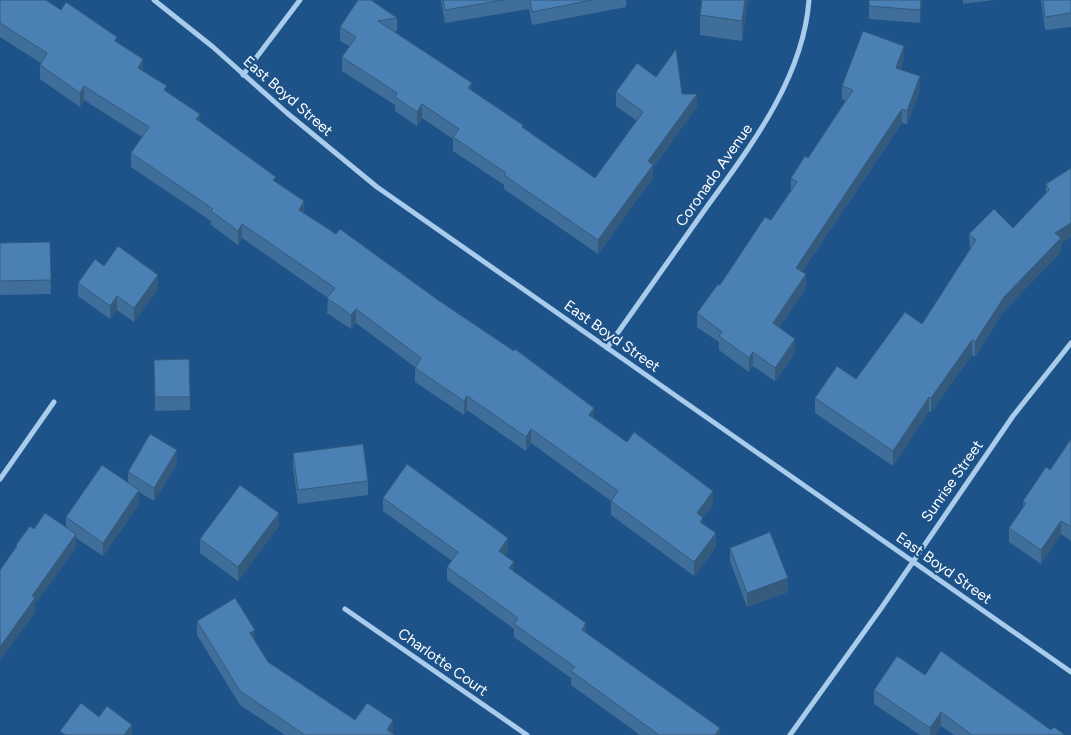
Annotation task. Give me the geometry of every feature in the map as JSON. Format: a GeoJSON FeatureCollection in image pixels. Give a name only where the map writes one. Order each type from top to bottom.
{"type":"FeatureCollection","features":[{"type":"Feature","properties":{"kind":"street","name":"East Boyd Street"},"geometry":{"type":"LineString","coordinates":[[154,0],[213,47],[243,75],[376,187],[1071,672]]}},
{"type":"Feature","properties":{"kind":"street"},"geometry":{"type":"LineString","coordinates":[[243,75],[300,0]]}},
{"type":"Feature","properties":{"kind":"street","name":"Coronado Avenue"},"geometry":{"type":"LineString","coordinates":[[607,348],[766,121],[788,78],[802,40],[809,0]]}},
{"type":"Feature","properties":{"kind":"street","name":"Sunrise Street"},"geometry":{"type":"LineString","coordinates":[[790,735],[882,607],[1013,416],[1071,343]]}},
{"type":"Feature","properties":{"kind":"street"},"geometry":{"type":"LineString","coordinates":[[0,479],[54,402]]}},
{"type":"Feature","properties":{"kind":"street","name":"Charlotte Court"},"geometry":{"type":"LineString","coordinates":[[345,609],[527,735]]}},
{"type":"Feature","properties":{"kind":"building"},"geometry":{"type":"Polygon","coordinates":[[[0,0],[46,0],[61,10],[66,2],[117,37],[115,41],[143,59],[138,68],[167,86],[164,90],[200,114],[196,119],[276,177],[273,180],[304,201],[299,210],[336,234],[340,229],[438,300],[514,351],[515,349],[594,408],[589,415],[627,442],[634,432],[713,491],[697,513],[703,518],[700,522],[716,533],[694,562],[611,501],[618,491],[531,429],[526,437],[467,396],[464,401],[415,368],[421,358],[356,309],[351,315],[327,298],[335,288],[242,224],[238,231],[211,211],[213,209],[131,153],[149,127],[84,86],[80,93],[40,65],[47,53],[0,23],[0,0]]]}},
{"type":"Feature","properties":{"kind":"building"},"geometry":{"type":"Polygon","coordinates":[[[358,0],[371,0],[397,18],[378,21],[472,83],[468,88],[523,125],[522,127],[595,178],[643,112],[616,92],[637,63],[656,77],[676,49],[682,94],[697,94],[648,161],[653,165],[598,240],[453,137],[459,129],[422,104],[417,112],[395,97],[397,93],[342,57],[356,37],[340,27],[358,0]]]}},
{"type":"Feature","properties":{"kind":"building"},"geometry":{"type":"Polygon","coordinates":[[[443,0],[503,0],[445,10],[443,0]]]}},
{"type":"Feature","properties":{"kind":"building"},"geometry":{"type":"Polygon","coordinates":[[[530,0],[592,0],[532,12],[530,0]]]}},
{"type":"Feature","properties":{"kind":"building"},"geometry":{"type":"Polygon","coordinates":[[[702,0],[745,0],[742,21],[700,15],[702,0]]]}},
{"type":"Feature","properties":{"kind":"building"},"geometry":{"type":"Polygon","coordinates":[[[869,0],[921,0],[920,10],[869,6],[869,0]]]}},
{"type":"Feature","properties":{"kind":"building"},"geometry":{"type":"Polygon","coordinates":[[[1043,0],[1071,0],[1071,13],[1045,17],[1043,0]]]}},
{"type":"Feature","properties":{"kind":"building"},"geometry":{"type":"Polygon","coordinates":[[[863,31],[904,46],[896,68],[920,76],[907,111],[902,109],[796,268],[806,274],[773,323],[795,339],[775,368],[753,352],[749,358],[719,336],[722,332],[697,313],[718,284],[720,285],[765,217],[771,220],[797,182],[791,178],[805,156],[808,158],[853,90],[842,86],[863,31]]]}},
{"type":"Feature","properties":{"kind":"building"},"geometry":{"type":"Polygon","coordinates":[[[1071,168],[1071,223],[1055,233],[1061,238],[1004,297],[975,342],[972,340],[931,398],[929,397],[893,451],[815,398],[837,366],[856,379],[905,312],[922,324],[976,240],[969,234],[994,209],[1013,228],[1049,190],[1046,184],[1071,168]]]}},
{"type":"Feature","properties":{"kind":"building"},"geometry":{"type":"Polygon","coordinates":[[[50,242],[51,280],[0,281],[0,243],[50,242]]]}},
{"type":"Feature","properties":{"kind":"building"},"geometry":{"type":"Polygon","coordinates":[[[118,246],[158,275],[134,308],[117,296],[110,306],[78,283],[95,259],[104,266],[118,246]]]}},
{"type":"Feature","properties":{"kind":"building"},"geometry":{"type":"Polygon","coordinates":[[[189,359],[190,397],[155,397],[154,360],[189,359]]]}},
{"type":"Feature","properties":{"kind":"building"},"geometry":{"type":"Polygon","coordinates":[[[150,434],[177,450],[154,488],[128,472],[150,434]]]}},
{"type":"Feature","properties":{"kind":"building"},"geometry":{"type":"Polygon","coordinates":[[[1071,439],[1071,527],[1061,521],[1041,550],[1009,528],[1026,503],[1023,501],[1046,467],[1050,470],[1071,439]]]}},
{"type":"Feature","properties":{"kind":"building"},"geometry":{"type":"Polygon","coordinates":[[[363,444],[368,481],[298,490],[293,453],[363,444]]]}},
{"type":"Feature","properties":{"kind":"building"},"geometry":{"type":"Polygon","coordinates":[[[407,464],[508,538],[499,551],[514,562],[509,568],[586,623],[582,630],[720,728],[715,735],[659,735],[571,671],[575,667],[514,624],[518,618],[447,567],[458,552],[383,498],[407,464]]]}},
{"type":"Feature","properties":{"kind":"building"},"geometry":{"type":"Polygon","coordinates":[[[102,465],[139,490],[103,543],[66,517],[102,465]]]}},
{"type":"Feature","properties":{"kind":"building"},"geometry":{"type":"Polygon","coordinates":[[[240,485],[279,513],[238,567],[200,539],[240,485]]]}},
{"type":"Feature","properties":{"kind":"building"},"geometry":{"type":"Polygon","coordinates":[[[45,513],[76,534],[32,596],[35,598],[0,647],[0,570],[30,526],[34,529],[45,513]]]}},
{"type":"Feature","properties":{"kind":"building"},"geometry":{"type":"Polygon","coordinates":[[[770,532],[788,578],[747,593],[730,548],[770,532]]]}},
{"type":"Feature","properties":{"kind":"building"},"geometry":{"type":"Polygon","coordinates":[[[235,598],[255,630],[250,633],[268,662],[355,720],[367,703],[393,720],[387,730],[395,735],[305,735],[240,691],[197,621],[235,598]]]}},
{"type":"Feature","properties":{"kind":"building"},"geometry":{"type":"Polygon","coordinates":[[[941,651],[1051,730],[1054,727],[1065,735],[972,735],[941,712],[930,728],[874,690],[897,656],[925,675],[941,651]]]}},
{"type":"Feature","properties":{"kind":"building"},"geometry":{"type":"Polygon","coordinates":[[[81,703],[99,717],[107,706],[132,725],[124,735],[65,735],[60,731],[81,703]]]}}]}
